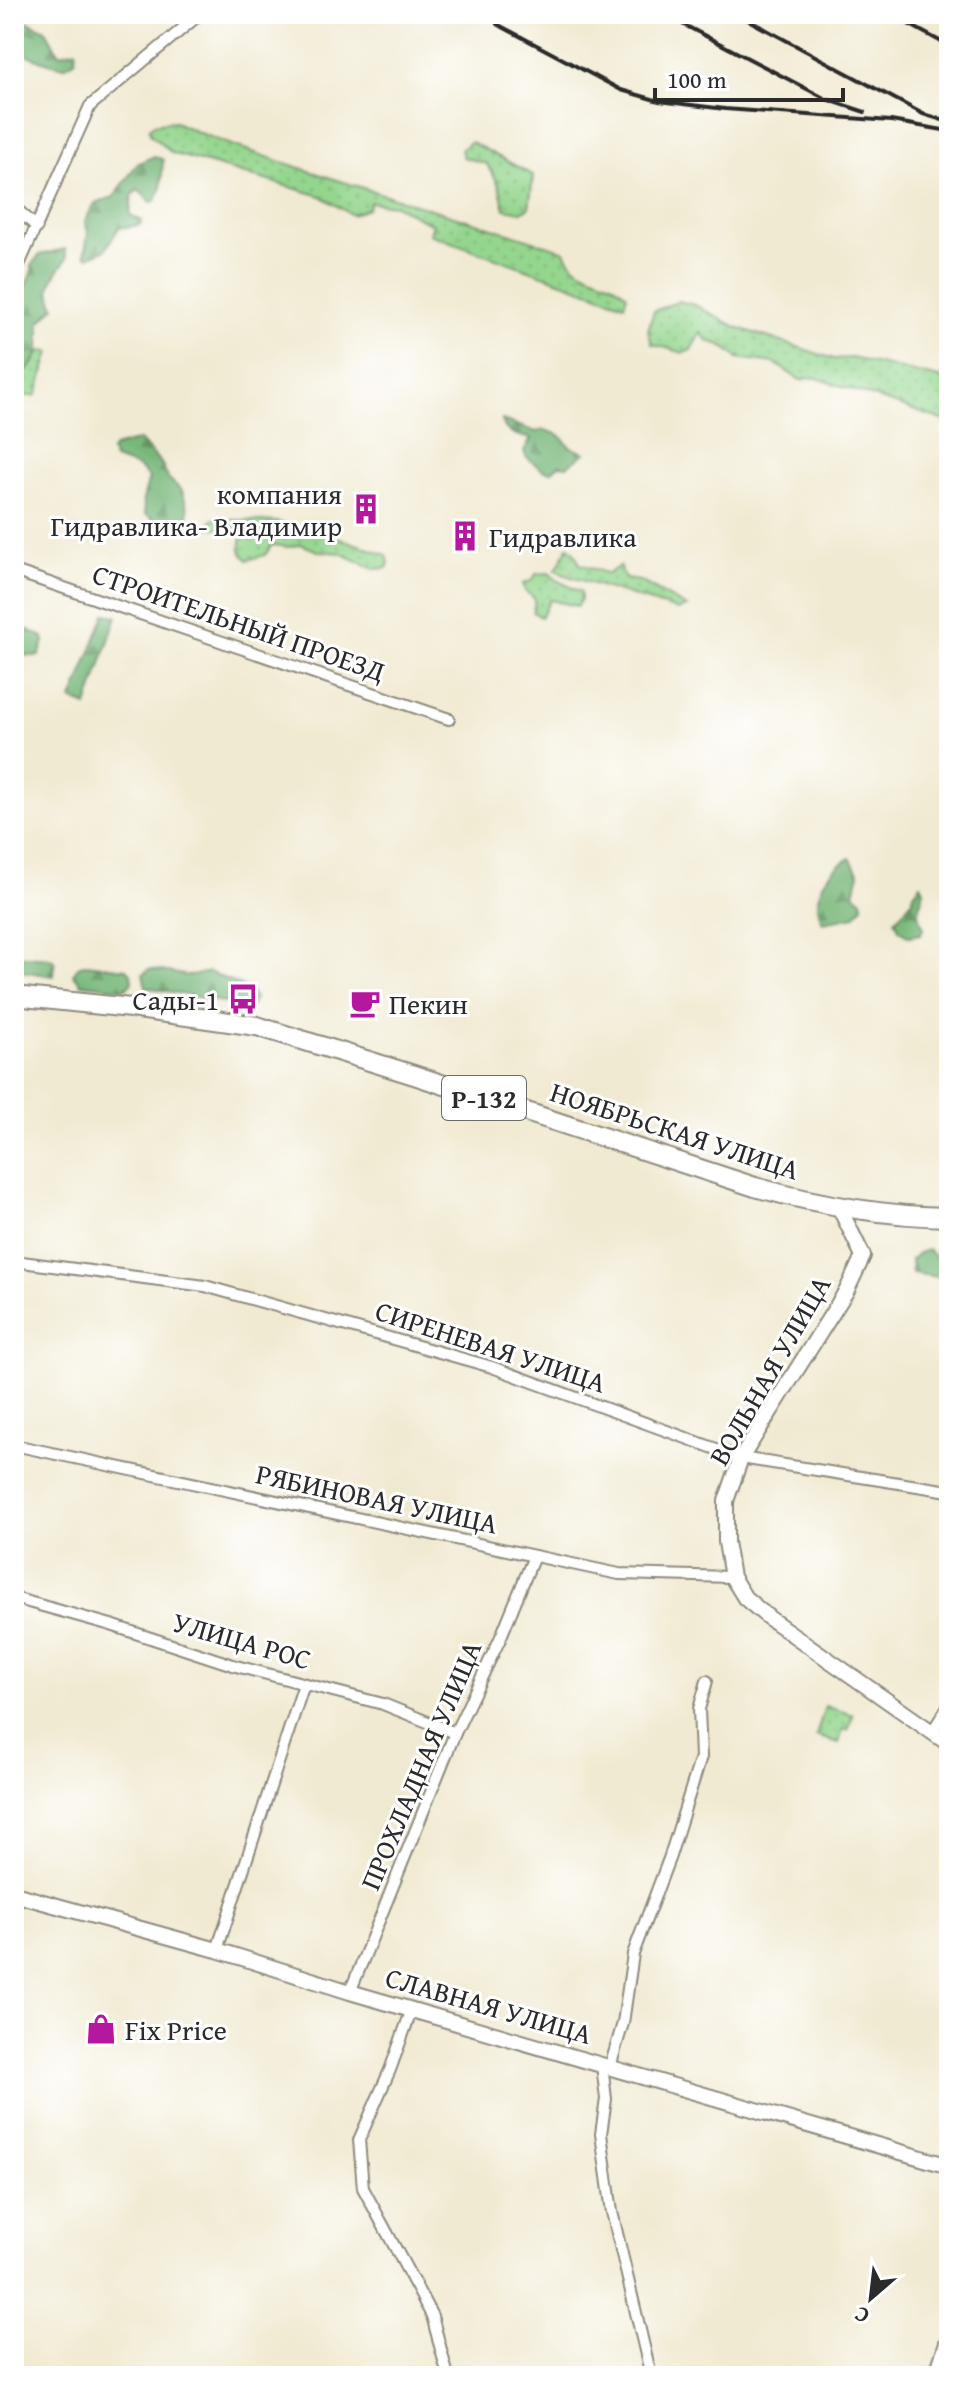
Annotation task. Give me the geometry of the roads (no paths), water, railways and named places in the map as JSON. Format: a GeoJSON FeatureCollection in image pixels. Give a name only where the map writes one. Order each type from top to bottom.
{"type":"FeatureCollection","features":[{"type":"Feature","properties":{"kind":"highway","name":"НОЯБРЬСКАЯ УЛИЦА"},"geometry":{"type":"LineString","coordinates":[[14,996],[131,1008],[257,1026],[755,1187],[839,1207],[949,1217]]}},
{"type":"Feature","properties":{"kind":"street"},"geometry":{"type":"LineString","coordinates":[[14,276],[90,106],[200,14]]}},
{"type":"Feature","properties":{"kind":"street"},"geometry":{"type":"LineString","coordinates":[[14,207],[37,227]]}},
{"type":"Feature","properties":{"kind":"street","name":"СТРОИТЕЛЬНЫЙ ПРОЕЗД"},"geometry":{"type":"LineString","coordinates":[[14,571],[449,719]]}},
{"type":"Feature","properties":{"kind":"street","name":"ВОЛЬНАЯ УЛИЦА"},"geometry":{"type":"LineString","coordinates":[[732,1577],[726,1542],[726,1501],[741,1458],[847,1290],[863,1256],[839,1207]]}},
{"type":"Feature","properties":{"kind":"street","name":"СИРЕНЕВАЯ УЛИЦА"},"geometry":{"type":"LineString","coordinates":[[14,1261],[205,1286],[492,1367],[741,1458],[949,1491]]}},
{"type":"Feature","properties":{"kind":"street","name":"РЯБИНОВАЯ УЛИЦА"},"geometry":{"type":"LineString","coordinates":[[14,1445],[619,1574],[732,1577]]}},
{"type":"Feature","properties":{"kind":"street","name":"ПРОХЛАДНАЯ УЛИЦА"},"geometry":{"type":"LineString","coordinates":[[350,1992],[455,1733],[500,1639],[534,1556]]}},
{"type":"Feature","properties":{"kind":"street"},"geometry":{"type":"LineString","coordinates":[[732,1577],[745,1598],[769,1618],[949,1744]]}},
{"type":"Feature","properties":{"kind":"street","name":"УЛИЦА РОС"},"geometry":{"type":"LineString","coordinates":[[14,1598],[111,1625],[236,1666],[383,1704],[455,1733]]}},
{"type":"Feature","properties":{"kind":"street"},"geometry":{"type":"LineString","coordinates":[[651,2376],[612,2212],[601,2134],[606,2099],[606,2066],[623,2023],[633,1954],[670,1856],[701,1757],[699,1709],[707,1681]]}},
{"type":"Feature","properties":{"kind":"street"},"geometry":{"type":"LineString","coordinates":[[217,1950],[304,1684]]}},
{"type":"Feature","properties":{"kind":"street"},"geometry":{"type":"LineString","coordinates":[[932,1732],[949,1705]]}},
{"type":"Feature","properties":{"kind":"street","name":"СЛАВНАЯ УЛИЦА"},"geometry":{"type":"LineString","coordinates":[[14,1894],[217,1950],[350,1992],[949,2166]]}},
{"type":"Feature","properties":{"kind":"street"},"geometry":{"type":"LineString","coordinates":[[412,2009],[390,2070],[359,2140],[363,2188],[432,2316],[448,2376]]}},
{"type":"Feature","properties":{"kind":"street"},"geometry":{"type":"LineString","coordinates":[[934,2376],[949,2330]]}},
{"type":"Feature","properties":{"kind":"railway"},"geometry":{"type":"LineString","coordinates":[[737,14],[923,114],[949,122]]}},
{"type":"Feature","properties":{"kind":"railway"},"geometry":{"type":"LineString","coordinates":[[890,14],[949,46]]}},
{"type":"Feature","properties":{"kind":"railway"},"geometry":{"type":"LineString","coordinates":[[671,18],[826,99],[865,112]]}},
{"type":"Feature","properties":{"kind":"railway"},"geometry":{"type":"LineString","coordinates":[[497,24],[621,90],[659,101],[891,121],[949,131]]}},
{"type":"Feature","properties":{"kind":"place","name":"компания Гидравлика- Владимир"},"geometry":{"type":"Point","coordinates":[366,509]}},
{"type":"Feature","properties":{"kind":"place","name":"Гидравлика"},"geometry":{"type":"Point","coordinates":[465,536]}},
{"type":"Feature","properties":{"kind":"place","name":"Сады-1"},"geometry":{"type":"Point","coordinates":[243,999]}},
{"type":"Feature","properties":{"kind":"place","name":"Пекин"},"geometry":{"type":"Point","coordinates":[365,1003]}},
{"type":"Feature","properties":{"kind":"place","name":"Fix Price"},"geometry":{"type":"Point","coordinates":[101,2029]}}]}
